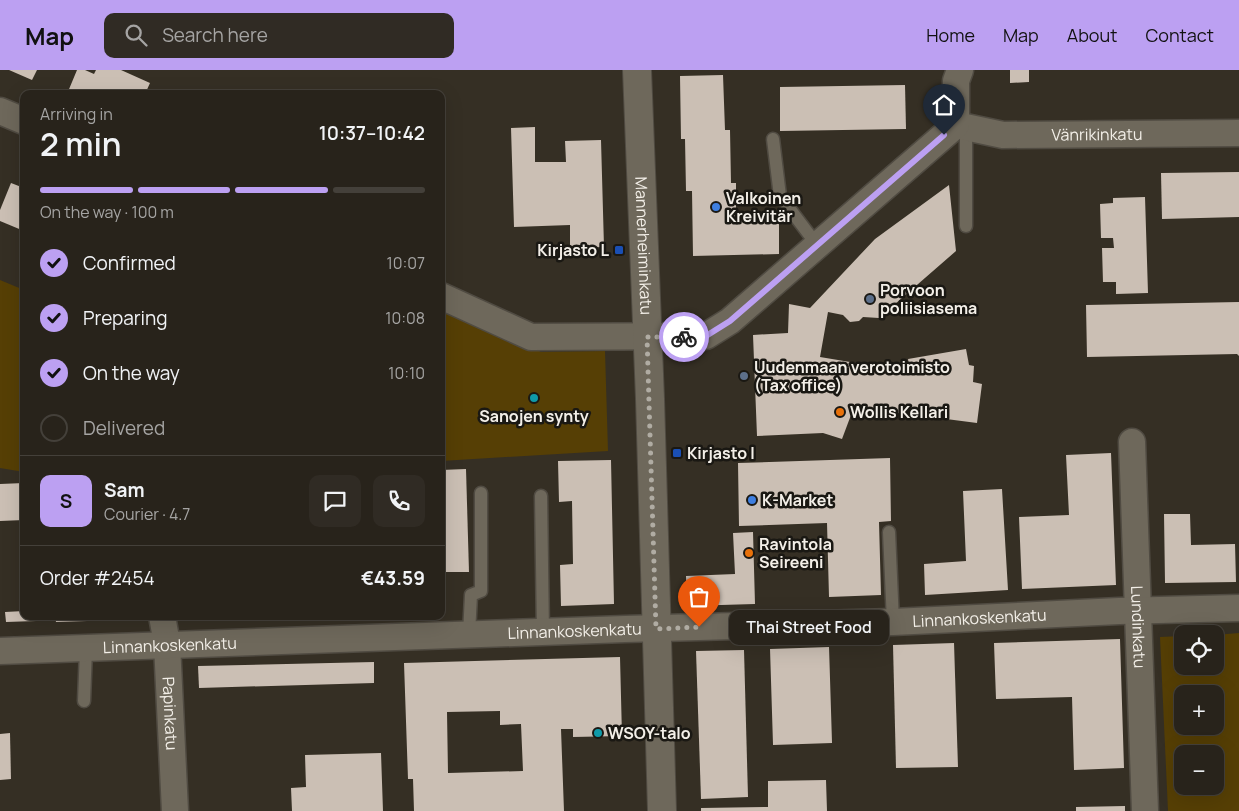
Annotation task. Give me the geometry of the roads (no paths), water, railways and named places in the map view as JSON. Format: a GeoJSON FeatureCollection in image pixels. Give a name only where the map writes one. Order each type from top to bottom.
{"type":"FeatureCollection","features":[{"type":"Feature","properties":{"kind":"main road","name":"Mannerheiminkatu"},"geometry":{"type":"LineString","coordinates":[[637,70],[662,811]]}},
{"type":"Feature","properties":{"kind":"street"},"geometry":{"type":"LineString","coordinates":[[445,298],[531,337],[706,336],[730,321],[810,251],[961,126],[956,81],[960,70]]}},
{"type":"Feature","properties":{"kind":"street"},"geometry":{"type":"LineString","coordinates":[[0,111],[20,119]]}},
{"type":"Feature","properties":{"kind":"street","name":"Vänrikinkatu"},"geometry":{"type":"LineString","coordinates":[[961,126],[1002,135],[1239,134]]}},
{"type":"Feature","properties":{"kind":"street","name":"Lundinkatu"},"geometry":{"type":"LineString","coordinates":[[1132,442],[1145,811]]}},
{"type":"Feature","properties":{"kind":"street","name":"Linnankoskenkatu"},"geometry":{"type":"LineString","coordinates":[[0,651],[469,634],[893,622],[1239,608]]}},
{"type":"Feature","properties":{"kind":"street","name":"Papinkatu"},"geometry":{"type":"LineString","coordinates":[[163,620],[167,644],[175,811]]}},
{"type":"Feature","properties":{"kind":"lane"},"geometry":{"type":"LineString","coordinates":[[961,126],[966,226]]}},
{"type":"Feature","properties":{"kind":"lane"},"geometry":{"type":"LineString","coordinates":[[773,139],[780,196],[810,251]]}},
{"type":"Feature","properties":{"kind":"lane"},"geometry":{"type":"LineString","coordinates":[[469,634],[471,595],[481,591],[481,493]]}},
{"type":"Feature","properties":{"kind":"lane"},"geometry":{"type":"LineString","coordinates":[[541,496],[543,632]]}},
{"type":"Feature","properties":{"kind":"lane"},"geometry":{"type":"LineString","coordinates":[[888,532],[893,622]]}},
{"type":"Feature","properties":{"kind":"lane"},"geometry":{"type":"LineString","coordinates":[[84,701],[86,649]]}},
{"type":"Feature","properties":{"kind":"place","name":"Valkoinen Kreivitär"},"geometry":{"type":"Point","coordinates":[716,207]}},
{"type":"Feature","properties":{"kind":"place","name":"Kirjasto L"},"geometry":{"type":"Point","coordinates":[619,250]}},
{"type":"Feature","properties":{"kind":"place","name":"Porvoon poliisiasema"},"geometry":{"type":"Point","coordinates":[870,299]}},
{"type":"Feature","properties":{"kind":"place","name":"Uudenmaan verotoimisto (Tax office)"},"geometry":{"type":"Point","coordinates":[744,376]}},
{"type":"Feature","properties":{"kind":"place","name":"Sanojen synty"},"geometry":{"type":"Point","coordinates":[534,398]}},
{"type":"Feature","properties":{"kind":"place","name":"Wollis Kellari"},"geometry":{"type":"Point","coordinates":[840,412]}},
{"type":"Feature","properties":{"kind":"place","name":"Kirjasto I"},"geometry":{"type":"Point","coordinates":[677,453]}},
{"type":"Feature","properties":{"kind":"place","name":"K-Market"},"geometry":{"type":"Point","coordinates":[752,500]}},
{"type":"Feature","properties":{"kind":"place","name":"Ravintola Seireeni"},"geometry":{"type":"Point","coordinates":[749,553]}},
{"type":"Feature","properties":{"kind":"place","name":"Thai Street Food"},"geometry":{"type":"Point","coordinates":[699,627]}},
{"type":"Feature","properties":{"kind":"place","name":"WSOY-talo"},"geometry":{"type":"Point","coordinates":[598,733]}}]}
